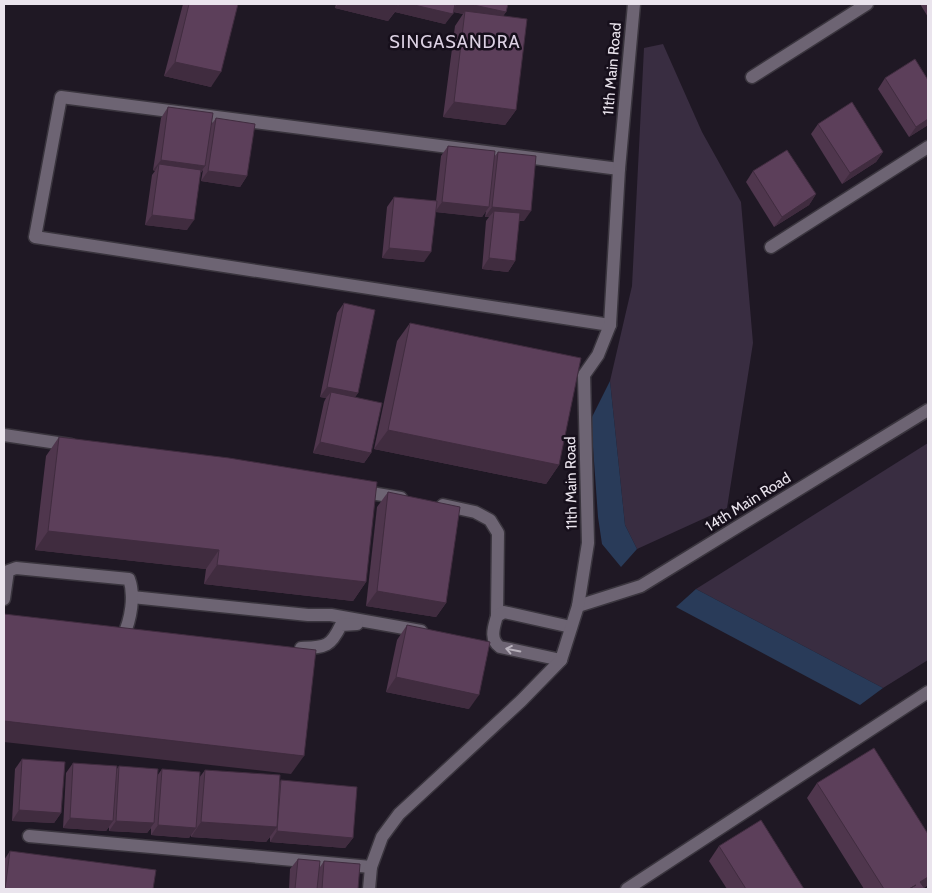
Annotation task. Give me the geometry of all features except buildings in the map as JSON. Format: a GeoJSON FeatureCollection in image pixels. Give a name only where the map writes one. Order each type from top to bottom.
{"type":"FeatureCollection","features":[{"type":"Feature","properties":{"kind":"street","name":"11th Main Road"},"geometry":{"type":"LineString","coordinates":[[369,889],[371,867],[382,837],[398,814],[521,701],[561,660],[578,606],[588,543],[584,375],[598,355],[610,325],[619,169],[634,4]]}},
{"type":"Feature","properties":{"kind":"street"},"geometry":{"type":"LineString","coordinates":[[752,77],[867,4]]}},
{"type":"Feature","properties":{"kind":"street"},"geometry":{"type":"LineString","coordinates":[[610,325],[35,237],[61,97],[619,169]]}},
{"type":"Feature","properties":{"kind":"street"},"geometry":{"type":"LineString","coordinates":[[771,246],[928,147]]}},
{"type":"Feature","properties":{"kind":"street","name":"14th Main Road"},"geometry":{"type":"LineString","coordinates":[[578,606],[645,584],[928,410]]}},
{"type":"Feature","properties":{"kind":"street"},"geometry":{"type":"LineString","coordinates":[[4,435],[85,447]]}},
{"type":"Feature","properties":{"kind":"street"},"geometry":{"type":"LineString","coordinates":[[351,490],[410,500]]}},
{"type":"Feature","properties":{"kind":"street"},"geometry":{"type":"LineString","coordinates":[[430,503],[475,512],[490,520],[498,533],[498,616],[490,643],[500,647],[561,660]]}},
{"type":"Feature","properties":{"kind":"street"},"geometry":{"type":"LineString","coordinates":[[4,599],[8,571],[16,568],[129,578],[132,587],[132,597],[127,628],[122,636],[112,638],[102,636]]}},
{"type":"Feature","properties":{"kind":"street"},"geometry":{"type":"LineString","coordinates":[[132,597],[308,616],[331,615],[436,633]]}},
{"type":"Feature","properties":{"kind":"street"},"geometry":{"type":"LineString","coordinates":[[498,616],[504,612],[571,627]]}},
{"type":"Feature","properties":{"kind":"street"},"geometry":{"type":"LineString","coordinates":[[308,616],[329,624]]}},
{"type":"Feature","properties":{"kind":"street"},"geometry":{"type":"LineString","coordinates":[[301,648],[320,647],[328,644],[336,637],[341,625],[377,623]]}},
{"type":"Feature","properties":{"kind":"street"},"geometry":{"type":"LineString","coordinates":[[627,889],[888,716],[928,692]]}},
{"type":"Feature","properties":{"kind":"street"},"geometry":{"type":"LineString","coordinates":[[29,836],[371,867]]}},
{"type":"Feature","properties":{"kind":"shaded area"},"geometry":{"type":"Polygon","coordinates":[[[663,44],[702,132],[741,202],[753,343],[727,508],[637,549],[625,525],[610,381],[632,286],[644,48],[663,44]]]}},
{"type":"Feature","properties":{"kind":"shaded area"},"geometry":{"type":"Polygon","coordinates":[[[928,443],[928,660],[883,688],[696,589],[928,443]]]}},
{"type":"Feature","properties":{"kind":"water"},"geometry":{"type":"Polygon","coordinates":[[[610,381],[625,525],[637,549],[621,567],[602,544],[598,517],[591,419],[610,381]]]}},
{"type":"Feature","properties":{"kind":"water"},"geometry":{"type":"Polygon","coordinates":[[[696,589],[883,688],[860,705],[676,607],[696,589]]]}},
{"type":"Feature","properties":{"kind":"district","name":"SINGASANDRA"},"geometry":{"type":"Point","coordinates":[455,42]}}]}
